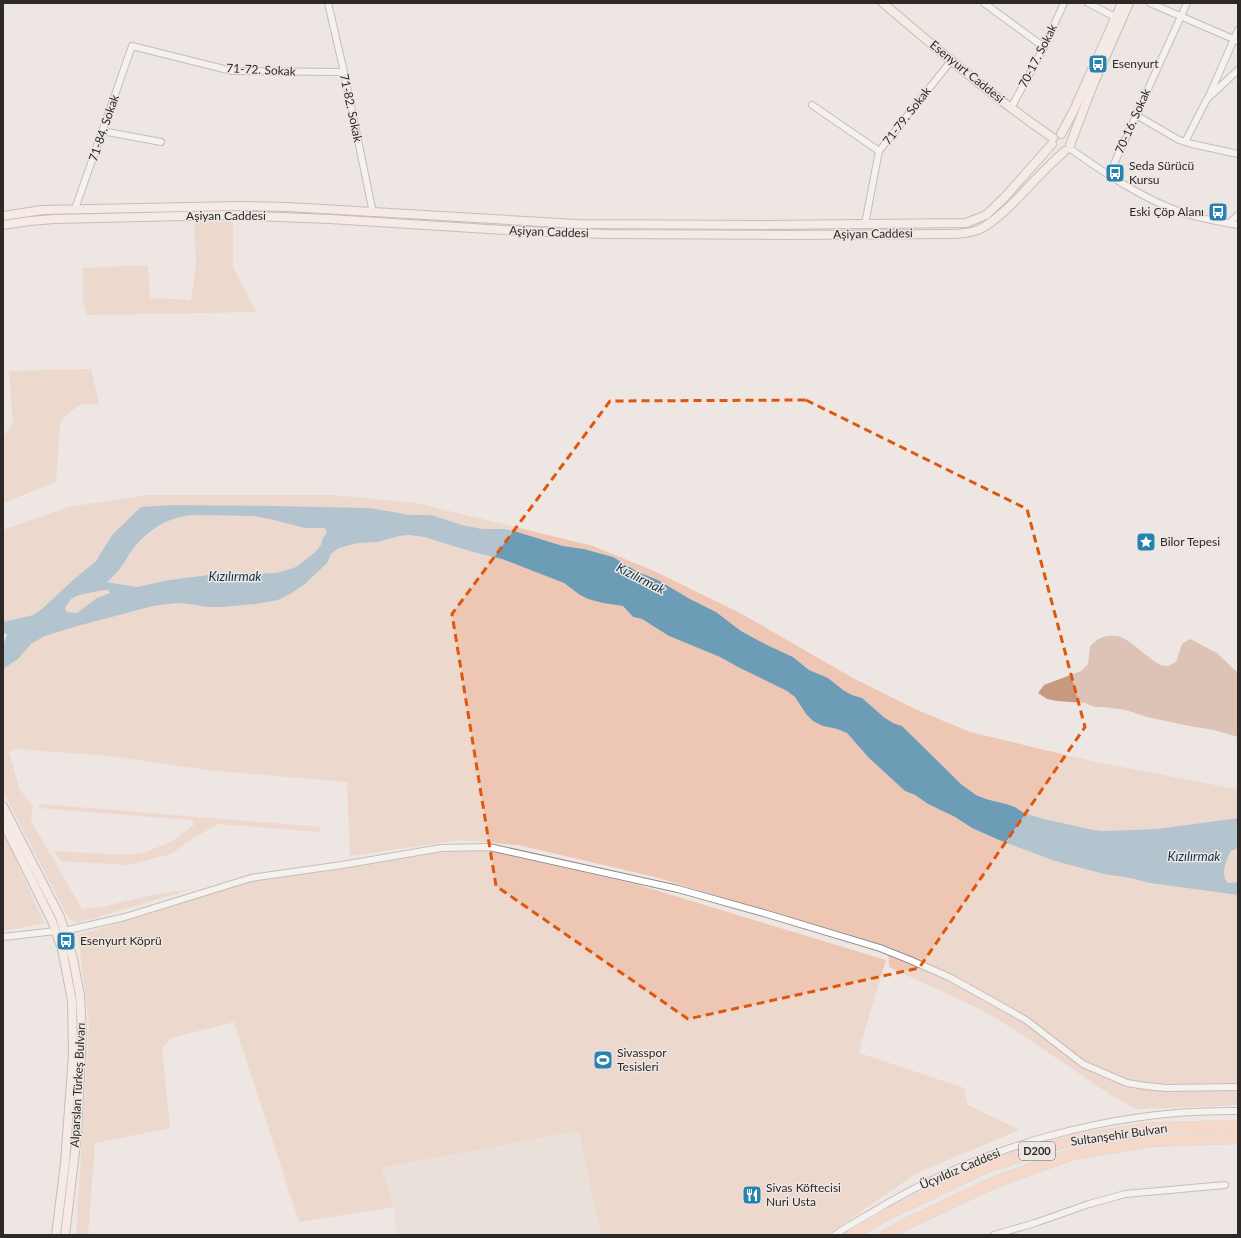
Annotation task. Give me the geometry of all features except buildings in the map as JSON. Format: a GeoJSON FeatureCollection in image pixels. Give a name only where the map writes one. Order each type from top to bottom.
{"type":"FeatureCollection","features":[{"type":"Feature","properties":{"kind":"highway","name":"Sultanşehir Bulvarı"},"geometry":{"type":"LineString","coordinates":[[852,1235],[882,1217],[986,1166],[1068,1141],[1152,1128],[1238,1126]]}},
{"type":"Feature","properties":{"kind":"highway","name":"Sultanşehir Bulvarı"},"geometry":{"type":"LineString","coordinates":[[887,1235],[904,1225],[995,1182],[1072,1154],[1152,1141],[1238,1138]]}},
{"type":"Feature","properties":{"kind":"street","name":"71-82. Sokak"},"geometry":{"type":"LineString","coordinates":[[328,3],[373,213]]}},
{"type":"Feature","properties":{"kind":"street","name":"Esenyurt Caddesi"},"geometry":{"type":"LineString","coordinates":[[883,3],[951,61],[1053,141]]}},
{"type":"Feature","properties":{"kind":"street"},"geometry":{"type":"LineString","coordinates":[[984,3],[1044,47]]}},
{"type":"Feature","properties":{"kind":"street","name":"70-17. Sokak"},"geometry":{"type":"LineString","coordinates":[[1011,108],[1044,47],[1064,3]]}},
{"type":"Feature","properties":{"kind":"street"},"geometry":{"type":"LineString","coordinates":[[1088,3],[1115,17]]}},
{"type":"Feature","properties":{"kind":"street"},"geometry":{"type":"LineString","coordinates":[[1062,134],[1122,3]]}},
{"type":"Feature","properties":{"kind":"street"},"geometry":{"type":"LineString","coordinates":[[1068,148],[1069,138],[1066,135],[1057,135],[1053,141],[1053,146],[1056,151],[1059,152],[1068,148],[1093,85],[1129,3]]}},
{"type":"Feature","properties":{"kind":"street"},"geometry":{"type":"LineString","coordinates":[[1150,3],[1236,40]]}},
{"type":"Feature","properties":{"kind":"street","name":"70-16. Sokak"},"geometry":{"type":"LineString","coordinates":[[1109,175],[1187,3]]}},
{"type":"Feature","properties":{"kind":"street"},"geometry":{"type":"LineString","coordinates":[[1185,142],[1236,40],[1238,30]]}},
{"type":"Feature","properties":{"kind":"street","name":"71-72. Sokak"},"geometry":{"type":"LineString","coordinates":[[132,46],[232,71],[344,72]]}},
{"type":"Feature","properties":{"kind":"street","name":"71-84. Sokak"},"geometry":{"type":"LineString","coordinates":[[75,209],[132,46]]}},
{"type":"Feature","properties":{"kind":"street","name":"71-79. Sokak"},"geometry":{"type":"LineString","coordinates":[[865,224],[879,151],[951,61]]}},
{"type":"Feature","properties":{"kind":"street"},"geometry":{"type":"LineString","coordinates":[[1207,99],[1238,70]]}},
{"type":"Feature","properties":{"kind":"street"},"geometry":{"type":"LineString","coordinates":[[812,105],[879,151]]}},
{"type":"Feature","properties":{"kind":"street"},"geometry":{"type":"LineString","coordinates":[[1136,115],[1185,142],[1235,154],[1238,148]]}},
{"type":"Feature","properties":{"kind":"street"},"geometry":{"type":"LineString","coordinates":[[102,131],[161,142]]}},
{"type":"Feature","properties":{"kind":"street","name":"Aşiyan Caddesi"},"geometry":{"type":"LineString","coordinates":[[3,216],[42,210],[238,206],[577,224],[763,226],[966,223],[986,215],[1004,198],[1053,141]]}},
{"type":"Feature","properties":{"kind":"street"},"geometry":{"type":"LineString","coordinates":[[1068,148],[1147,198],[1184,213],[1238,225]]}},
{"type":"Feature","properties":{"kind":"street","name":"Aşiyan Caddesi"},"geometry":{"type":"LineString","coordinates":[[3,226],[30,221],[54,219],[231,215],[604,234],[956,234],[978,230],[988,224],[1068,148]]}},
{"type":"Feature","properties":{"kind":"street"},"geometry":{"type":"LineString","coordinates":[[1229,223],[1238,215]]}},
{"type":"Feature","properties":{"kind":"street","name":"Alparslan Türkeş Bulvarı"},"geometry":{"type":"LineString","coordinates":[[3,806],[56,911],[72,1001],[73,1055],[65,1163],[56,1235]]}},
{"type":"Feature","properties":{"kind":"street","name":"Alparslan Türkeş Bulvarı"},"geometry":{"type":"LineString","coordinates":[[3,822],[52,921],[60,931],[73,959],[78,988],[82,1033],[77,1135],[65,1235]]}},
{"type":"Feature","properties":{"kind":"street"},"geometry":{"type":"LineString","coordinates":[[3,937],[60,931],[125,917],[252,878],[342,865],[441,848],[489,847],[678,889],[880,948],[949,977],[1026,1020],[1083,1064],[1127,1083],[1166,1088],[1238,1087]]}},
{"type":"Feature","properties":{"kind":"street","name":"Üçyıldız Caddesi"},"geometry":{"type":"LineString","coordinates":[[835,1235],[898,1197],[945,1173],[996,1152],[1083,1128],[1134,1119],[1182,1113],[1238,1112]]}},
{"type":"Feature","properties":{"kind":"street"},"geometry":{"type":"LineString","coordinates":[[994,1235],[1124,1194],[1226,1185]]}},
{"type":"Feature","properties":{"kind":"highlighted area"},"geometry":{"type":"Polygon","coordinates":[[[806,400],[1027,509],[1085,727],[919,968],[688,1019],[496,886],[452,614],[610,401],[806,400]]]}},
{"type":"Feature","properties":{"kind":"shaded area"},"geometry":{"type":"Polygon","coordinates":[[[194,221],[233,222],[233,267],[256,312],[87,315],[83,301],[83,268],[148,265],[150,298],[191,300],[196,264],[194,221]]]}},
{"type":"Feature","properties":{"kind":"shaded area"},"geometry":{"type":"Polygon","coordinates":[[[91,369],[99,404],[81,404],[66,415],[60,423],[56,482],[3,503],[3,435],[13,424],[9,371],[91,369]]]}},
{"type":"Feature","properties":{"kind":"shaded area"},"geometry":{"type":"Polygon","coordinates":[[[147,495],[333,495],[416,503],[593,546],[654,571],[742,614],[851,677],[915,709],[970,732],[1091,761],[1235,789],[1238,788],[1238,818],[1157,829],[1103,831],[1044,819],[1024,813],[1015,807],[986,799],[976,795],[961,784],[902,726],[885,718],[862,698],[852,695],[827,678],[809,670],[793,657],[741,631],[716,612],[658,580],[638,572],[613,557],[584,549],[563,546],[514,531],[504,529],[482,529],[462,525],[431,515],[410,515],[370,508],[172,505],[112,535],[96,561],[33,615],[3,622],[3,530],[68,507],[147,495]]]}},
{"type":"Feature","properties":{"kind":"shaded area"},"geometry":{"type":"Polygon","coordinates":[[[189,515],[253,516],[305,528],[324,528],[327,532],[321,545],[314,553],[296,567],[277,573],[216,574],[169,580],[137,587],[107,582],[118,571],[140,542],[151,532],[162,524],[189,515]]]}},
{"type":"Feature","properties":{"kind":"shaded area"},"geometry":{"type":"Polygon","coordinates":[[[409,535],[424,537],[502,559],[564,583],[580,595],[603,603],[623,606],[633,617],[642,619],[669,636],[720,657],[787,691],[795,697],[806,714],[823,726],[847,733],[869,758],[905,791],[955,817],[972,828],[999,840],[1055,861],[1104,874],[1150,883],[1238,895],[1238,1105],[1136,1109],[1112,1096],[1018,1032],[984,1011],[889,967],[888,948],[655,877],[518,845],[460,840],[350,856],[347,782],[208,770],[111,756],[17,749],[9,752],[20,790],[33,806],[31,821],[82,909],[101,907],[157,894],[193,889],[77,923],[69,919],[3,791],[3,669],[18,659],[31,644],[45,636],[153,606],[182,603],[208,607],[223,607],[257,604],[278,600],[305,584],[327,563],[331,554],[339,548],[358,543],[378,542],[399,536],[409,535]]]}},
{"type":"Feature","properties":{"kind":"shaded area"},"geometry":{"type":"Polygon","coordinates":[[[108,589],[110,593],[97,598],[77,613],[67,612],[65,608],[73,598],[94,591],[108,589]]]}},
{"type":"Feature","properties":{"kind":"shaded area"},"geometry":{"type":"Polygon","coordinates":[[[1107,636],[1117,636],[1123,638],[1156,663],[1168,666],[1176,662],[1182,644],[1190,639],[1217,653],[1238,673],[1238,737],[1214,730],[1147,717],[1126,710],[1095,707],[1085,703],[1047,699],[1038,693],[1044,685],[1081,671],[1088,664],[1090,646],[1098,639],[1107,636]]]}},
{"type":"Feature","properties":{"kind":"shaded area"},"geometry":{"type":"Polygon","coordinates":[[[40,804],[321,827],[319,832],[218,824],[190,840],[171,854],[144,861],[127,865],[61,861],[54,851],[121,855],[143,853],[171,842],[194,825],[192,820],[39,808],[40,804]]]}},
{"type":"Feature","properties":{"kind":"shaded area"},"geometry":{"type":"Polygon","coordinates":[[[3,833],[6,838],[44,923],[3,931],[3,833]]]}},
{"type":"Feature","properties":{"kind":"shaded area"},"geometry":{"type":"Polygon","coordinates":[[[1238,848],[1238,882],[1228,883],[1224,876],[1227,859],[1231,851],[1238,848]]]}},
{"type":"Feature","properties":{"kind":"shaded area"},"geometry":{"type":"Polygon","coordinates":[[[456,850],[491,851],[635,884],[886,960],[859,1053],[964,1088],[968,1105],[1019,1130],[917,1173],[827,1235],[601,1235],[579,1131],[382,1168],[394,1207],[299,1222],[234,1022],[171,1038],[162,1048],[170,1128],[95,1143],[88,1235],[76,1235],[89,1025],[78,935],[250,881],[456,850]]]}},
{"type":"Feature","properties":{"kind":"shaded area"},"geometry":{"type":"Polygon","coordinates":[[[580,1131],[601,1235],[396,1235],[394,1207],[381,1169],[580,1131]]]}},
{"type":"Feature","properties":{"kind":"water","name":"Kızılırmak"},"geometry":{"type":"Polygon","coordinates":[[[172,505],[370,508],[410,515],[431,515],[462,525],[482,529],[504,529],[514,531],[563,546],[584,549],[613,557],[638,572],[658,580],[716,612],[741,631],[793,657],[809,670],[828,678],[852,695],[862,698],[885,718],[902,726],[961,784],[976,795],[1015,807],[1024,813],[1044,819],[1103,831],[1157,829],[1238,818],[1238,848],[1231,851],[1227,859],[1224,876],[1228,883],[1238,882],[1238,895],[1150,883],[1104,874],[1055,861],[999,840],[972,828],[955,817],[905,791],[869,758],[847,733],[823,726],[813,721],[806,714],[795,697],[787,691],[720,657],[669,636],[642,619],[633,617],[623,606],[588,599],[564,583],[502,559],[424,537],[409,535],[399,536],[378,542],[358,543],[339,548],[331,554],[327,563],[305,584],[278,600],[257,604],[223,607],[208,607],[182,603],[153,606],[45,636],[31,644],[18,659],[3,669],[3,644],[7,634],[3,633],[3,622],[33,615],[43,608],[96,561],[112,535],[141,507],[172,505]],[[193,515],[173,519],[147,534],[107,582],[137,587],[169,580],[216,574],[277,573],[296,567],[314,553],[321,545],[327,532],[324,528],[305,528],[253,516],[193,515]],[[108,590],[79,595],[71,599],[65,608],[67,612],[77,613],[97,598],[110,593],[108,590]]]}},
{"type":"Feature","properties":{"kind":"place","name":"Esenyurt"},"geometry":{"type":"Point","coordinates":[1098,64]}},
{"type":"Feature","properties":{"kind":"place","name":"Seda Sürücü Kursu"},"geometry":{"type":"Point","coordinates":[1115,173]}},
{"type":"Feature","properties":{"kind":"place","name":"Eski Çöp Alanı"},"geometry":{"type":"Point","coordinates":[1218,212]}},
{"type":"Feature","properties":{"kind":"place","name":"Bilor Tepesi"},"geometry":{"type":"Point","coordinates":[1146,542]}},
{"type":"Feature","properties":{"kind":"place","name":"Esenyurt Köprü"},"geometry":{"type":"Point","coordinates":[66,941]}},
{"type":"Feature","properties":{"kind":"place","name":"Sivasspor Tesisleri"},"geometry":{"type":"Point","coordinates":[603,1060]}},
{"type":"Feature","properties":{"kind":"place","name":"Sivas Köftecisi Nuri Usta"},"geometry":{"type":"Point","coordinates":[752,1195]}}]}
